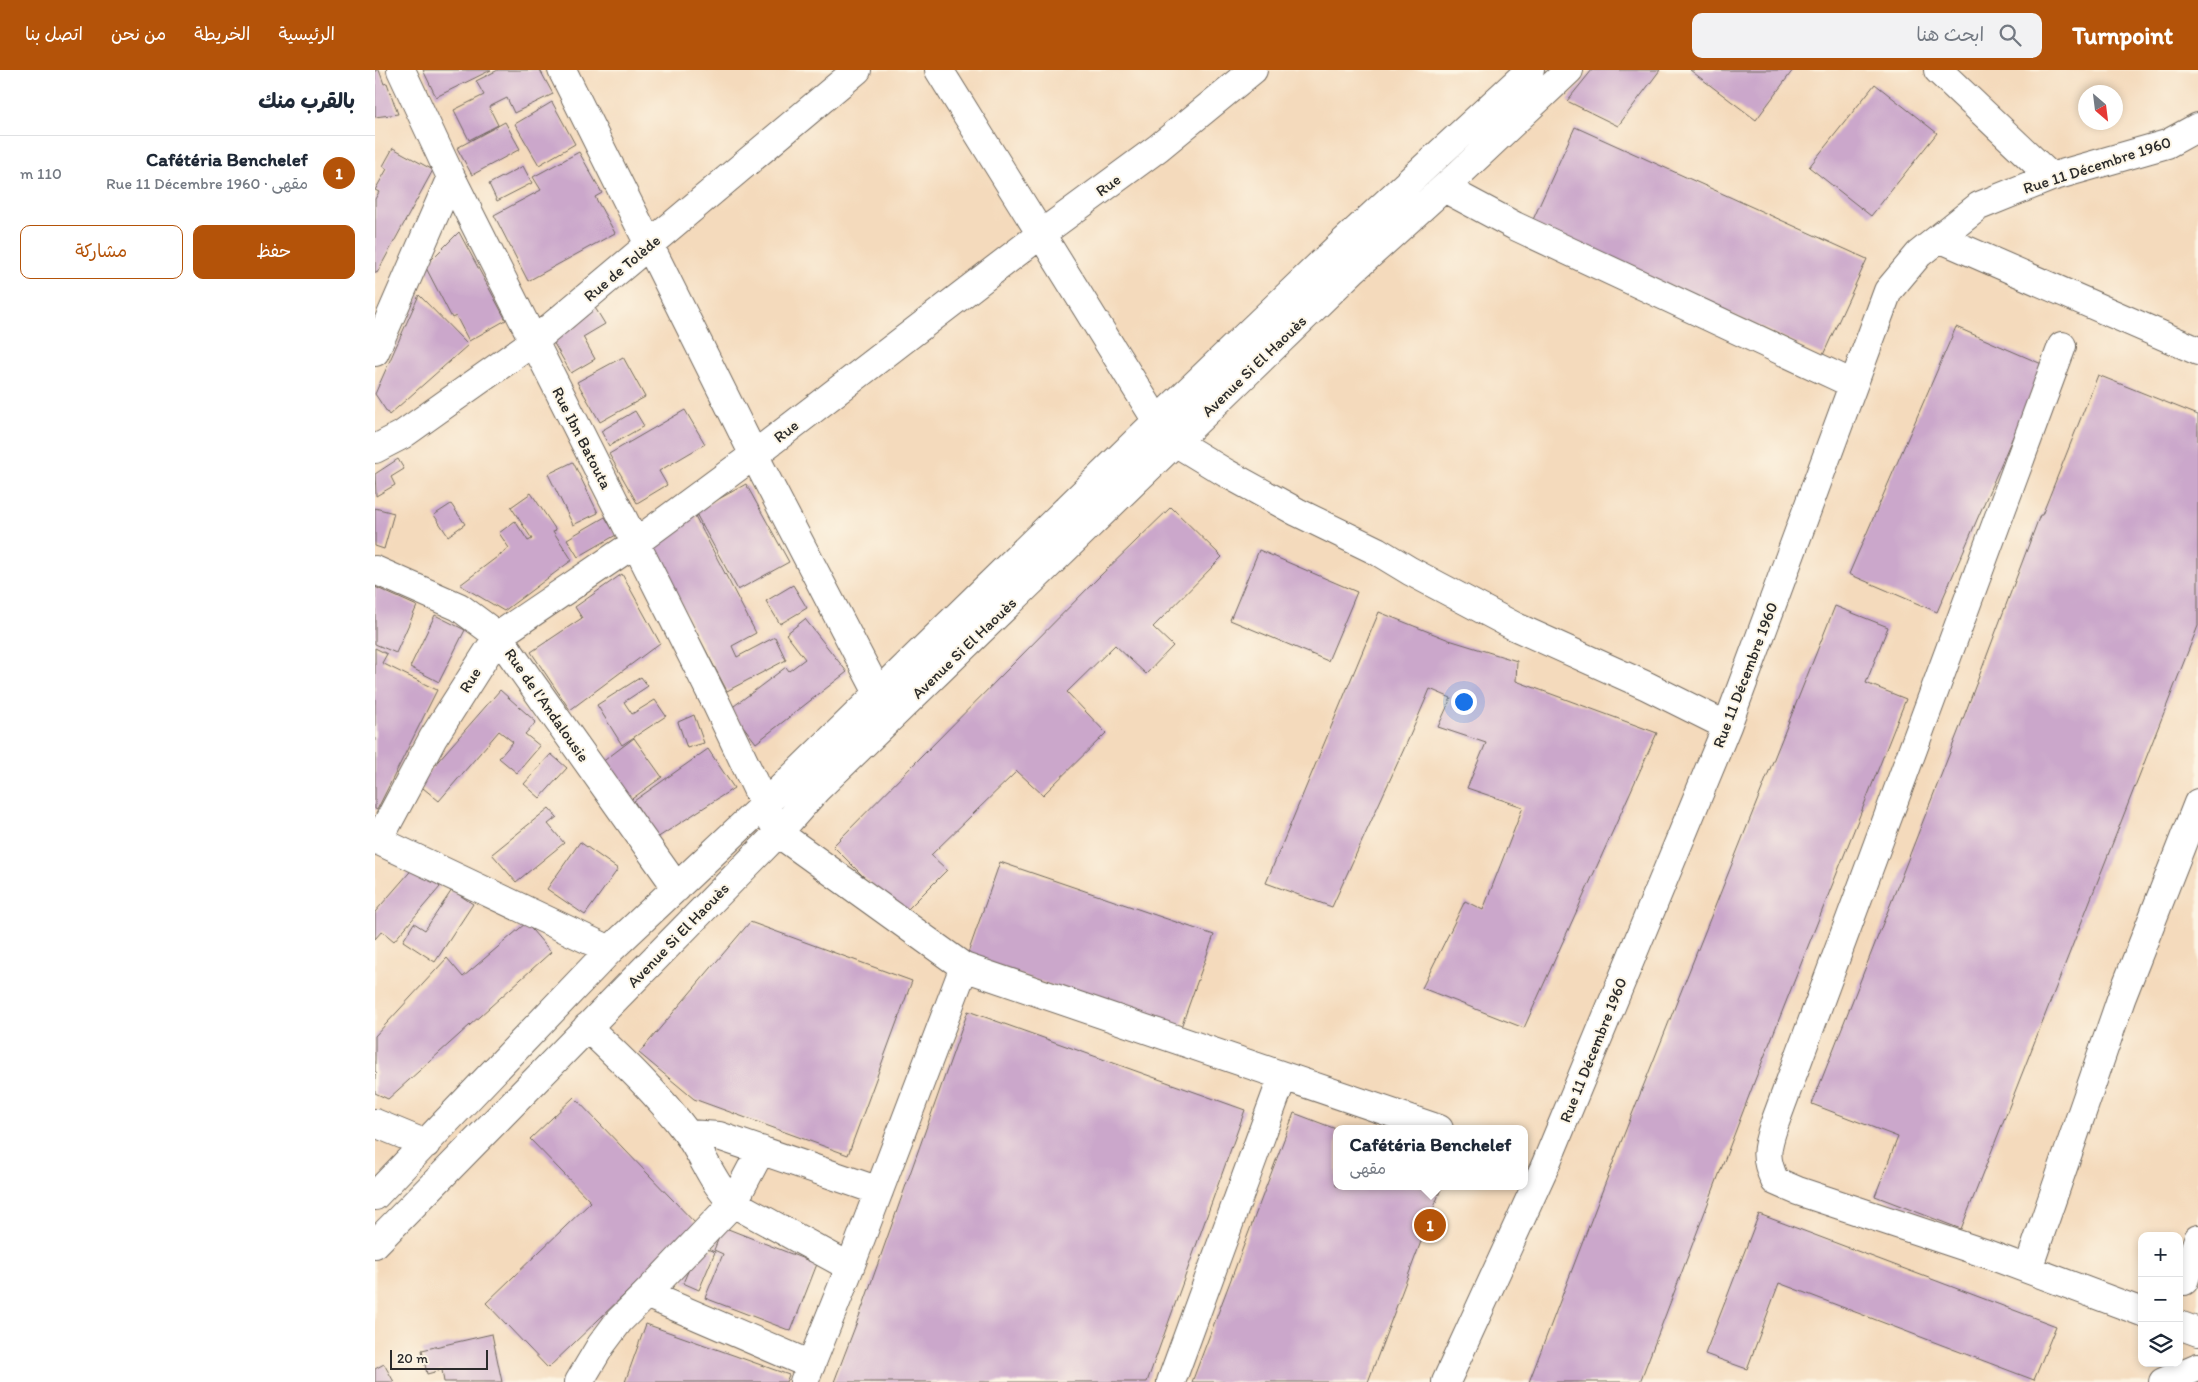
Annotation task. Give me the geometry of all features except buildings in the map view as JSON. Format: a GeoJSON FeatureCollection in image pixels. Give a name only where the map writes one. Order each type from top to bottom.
{"type":"FeatureCollection","features":[{"type":"Feature","properties":{"kind":"street","name":"Rue Ibn Batouta"},"geometry":{"type":"LineString","coordinates":[[401,70],[451,177],[716,703],[778,833]]}},
{"type":"Feature","properties":{"kind":"street"},"geometry":{"type":"LineString","coordinates":[[562,70],[754,455],[878,694]]}},
{"type":"Feature","properties":{"kind":"street","name":"Rue de Tolède"},"geometry":{"type":"LineString","coordinates":[[375,449],[403,435],[533,342],[650,246],[857,70]]}},
{"type":"Feature","properties":{"kind":"street"},"geometry":{"type":"LineString","coordinates":[[939,70],[1157,421],[1175,442],[1281,503],[1377,551],[1410,571],[1514,626],[1647,686],[1727,726]]}},
{"type":"Feature","properties":{"kind":"street","name":"Rue"},"geometry":{"type":"LineString","coordinates":[[377,840],[433,738],[498,636],[635,543],[754,455],[1041,234],[1158,148],[1253,70]]}},
{"type":"Feature","properties":{"kind":"street","name":"Avenue Si El Haouès"},"geometry":{"type":"LineString","coordinates":[[375,1196],[609,950],[677,888],[1336,249],[1530,70]]}},
{"type":"Feature","properties":{"kind":"street","name":"Avenue Si El Haouès"},"geometry":{"type":"LineString","coordinates":[[375,1244],[778,833],[817,790],[1352,271],[1444,188],[1569,70]]}},
{"type":"Feature","properties":{"kind":"street"},"geometry":{"type":"LineString","coordinates":[[1938,70],[2051,177]]}},
{"type":"Feature","properties":{"kind":"street","name":"Rue 11 Décembre 1960"},"geometry":{"type":"LineString","coordinates":[[1528,1177],[1727,726],[1888,290],[1919,254],[1979,206],[2051,177],[2167,144],[2198,127]]}},
{"type":"Feature","properties":{"kind":"street"},"geometry":{"type":"LineString","coordinates":[[375,352],[451,177]]}},
{"type":"Feature","properties":{"kind":"street"},"geometry":{"type":"LineString","coordinates":[[1444,188],[1515,226],[1853,384]]}},
{"type":"Feature","properties":{"kind":"street"},"geometry":{"type":"LineString","coordinates":[[1939,238],[2198,351]]}},
{"type":"Feature","properties":{"kind":"street"},"geometry":{"type":"LineString","coordinates":[[2062,346],[1767,1146],[1767,1166],[1775,1182],[2028,1269],[2138,1310]]}},
{"type":"Feature","properties":{"kind":"street","name":"Rue de l'Andalousie"},"geometry":{"type":"LineString","coordinates":[[375,570],[459,607],[498,636],[677,888]]}},
{"type":"Feature","properties":{"kind":"street"},"geometry":{"type":"LineString","coordinates":[[2028,1269],[2121,999],[2198,803]]}},
{"type":"Feature","properties":{"kind":"street"},"geometry":{"type":"LineString","coordinates":[[778,833],[964,967],[1427,1125]]}},
{"type":"Feature","properties":{"kind":"street"},"geometry":{"type":"LineString","coordinates":[[377,840],[609,950]]}},
{"type":"Feature","properties":{"kind":"street"},"geometry":{"type":"LineString","coordinates":[[646,1294],[808,1373],[964,967]]}},
{"type":"Feature","properties":{"kind":"street"},"geometry":{"type":"LineString","coordinates":[[587,1027],[633,1071],[688,1134],[723,1194],[733,1203],[850,1267]]}},
{"type":"Feature","properties":{"kind":"street"},"geometry":{"type":"LineString","coordinates":[[1171,1382],[1283,1076]]}},
{"type":"Feature","properties":{"kind":"street"},"geometry":{"type":"LineString","coordinates":[[375,1123],[426,1144]]}},
{"type":"Feature","properties":{"kind":"street"},"geometry":{"type":"LineString","coordinates":[[688,1134],[719,1136],[879,1191]]}},
{"type":"Feature","properties":{"kind":"street"},"geometry":{"type":"LineString","coordinates":[[579,1382],[619,1320],[733,1203],[761,1150]]}},
{"type":"Feature","properties":{"kind":"street","name":"Rue 11 Décembre 1960"},"geometry":{"type":"LineString","coordinates":[[1446,1382],[1523,1190]]}},
{"type":"Feature","properties":{"kind":"street"},"geometry":{"type":"LineString","coordinates":[[2184,1282],[2198,1239]]}},
{"type":"Feature","properties":{"kind":"street"},"geometry":{"type":"LineString","coordinates":[[2183,1326],[2198,1332]]}},
{"type":"Feature","properties":{"kind":"street"},"geometry":{"type":"LineString","coordinates":[[2163,1382],[2198,1368]]}},
{"type":"Feature","properties":{"kind":"place","name":"Cafétéria Benchelef"},"geometry":{"type":"Point","coordinates":[1430,1225]}}]}
